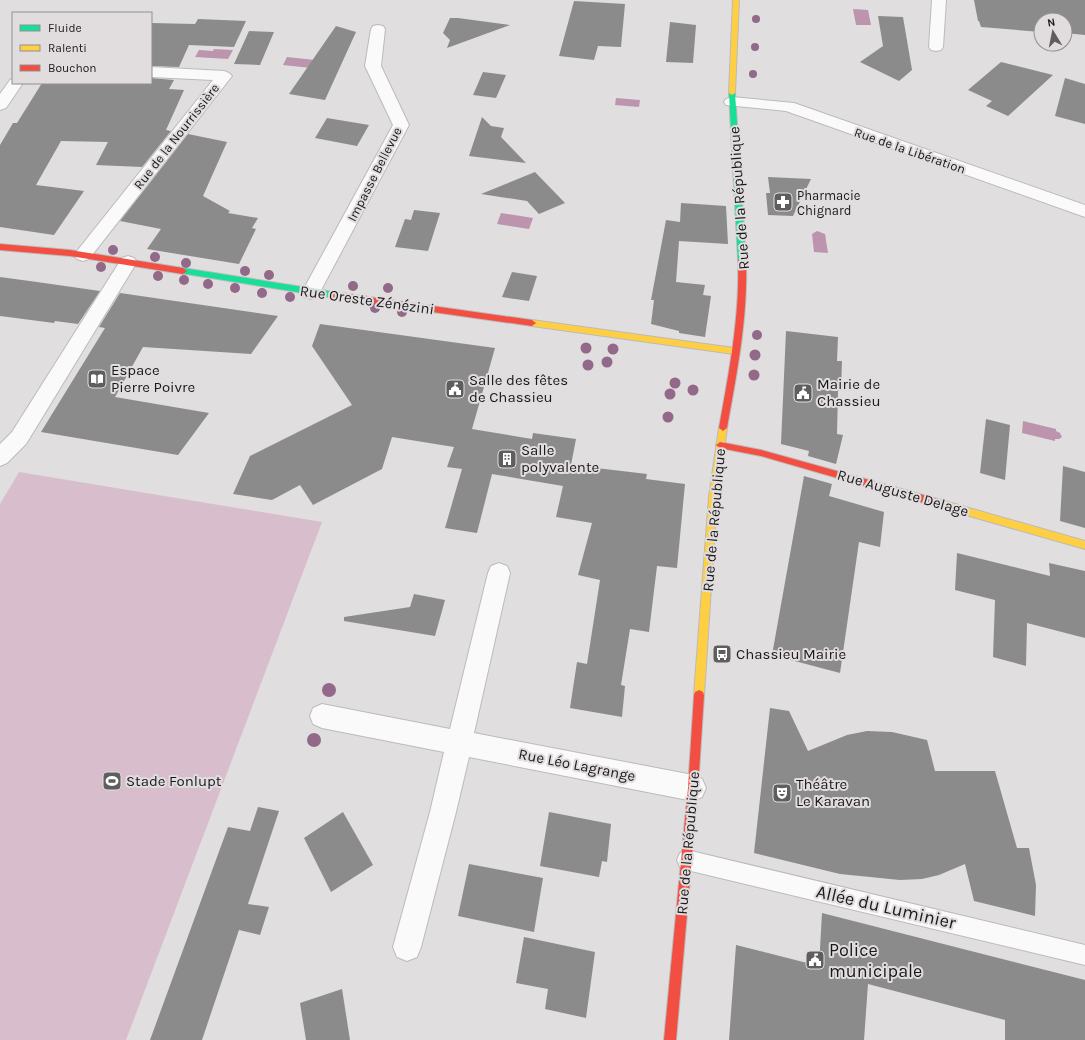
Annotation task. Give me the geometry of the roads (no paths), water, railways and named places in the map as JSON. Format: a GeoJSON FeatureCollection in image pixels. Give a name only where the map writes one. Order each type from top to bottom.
{"type":"FeatureCollection","features":[{"type":"Feature","properties":{"kind":"street","name":"Rue de la République"},"geometry":{"type":"LineString","coordinates":[[670,1040],[693,788],[714,496],[734,351],[742,309],[744,284],[732,102],[736,0]]}},
{"type":"Feature","properties":{"kind":"street"},"geometry":{"type":"LineString","coordinates":[[936,47],[939,0]]}},
{"type":"Feature","properties":{"kind":"street","name":"Impasse Bellevue"},"geometry":{"type":"LineString","coordinates":[[311,292],[401,125],[373,66],[378,29]]}},
{"type":"Feature","properties":{"kind":"street","name":"Rue de la Nourrissière"},"geometry":{"type":"LineString","coordinates":[[83,255],[224,76],[152,72]]}},
{"type":"Feature","properties":{"kind":"street"},"geometry":{"type":"LineString","coordinates":[[0,105],[14,84]]}},
{"type":"Feature","properties":{"kind":"street","name":"Rue de la Libération"},"geometry":{"type":"LineString","coordinates":[[732,102],[788,106],[1085,211]]}},
{"type":"Feature","properties":{"kind":"street","name":"Rue Oreste Zénézini"},"geometry":{"type":"LineString","coordinates":[[0,248],[83,255],[311,292],[734,351]]}},
{"type":"Feature","properties":{"kind":"street"},"geometry":{"type":"LineString","coordinates":[[0,457],[19,438],[128,262]]}},
{"type":"Feature","properties":{"kind":"street","name":"Rue Auguste Delage"},"geometry":{"type":"LineString","coordinates":[[720,445],[768,455],[1085,545]]}},
{"type":"Feature","properties":{"kind":"street"},"geometry":{"type":"LineString","coordinates":[[406,947],[443,812],[499,573]]}},
{"type":"Feature","properties":{"kind":"street","name":"Rue Léo Lagrange"},"geometry":{"type":"LineString","coordinates":[[322,716],[693,788]]}},
{"type":"Feature","properties":{"kind":"lane","name":"Allée du Luminier"},"geometry":{"type":"LineString","coordinates":[[687,860],[1085,955]]}},
{"type":"Feature","properties":{"kind":"place","name":"Pharmacie Chignard"},"geometry":{"type":"Point","coordinates":[783,202]}},
{"type":"Feature","properties":{"kind":"place","name":"Espace Pierre Poivre"},"geometry":{"type":"Point","coordinates":[97,379]}},
{"type":"Feature","properties":{"kind":"place","name":"Salle des fêtes de Chassieu"},"geometry":{"type":"Point","coordinates":[455,389]}},
{"type":"Feature","properties":{"kind":"place","name":"Mairie de Chassieu"},"geometry":{"type":"Point","coordinates":[803,393]}},
{"type":"Feature","properties":{"kind":"place","name":"Salle polyvalente"},"geometry":{"type":"Point","coordinates":[507,459]}},
{"type":"Feature","properties":{"kind":"place","name":"Chassieu Mairie"},"geometry":{"type":"Point","coordinates":[722,654]}},
{"type":"Feature","properties":{"kind":"place","name":"Stade Fonlupt"},"geometry":{"type":"Point","coordinates":[112,781]}},
{"type":"Feature","properties":{"kind":"place","name":"Théâtre Le Karavan"},"geometry":{"type":"Point","coordinates":[782,793]}},
{"type":"Feature","properties":{"kind":"place","name":"Police municipale"},"geometry":{"type":"Point","coordinates":[815,960]}}]}
